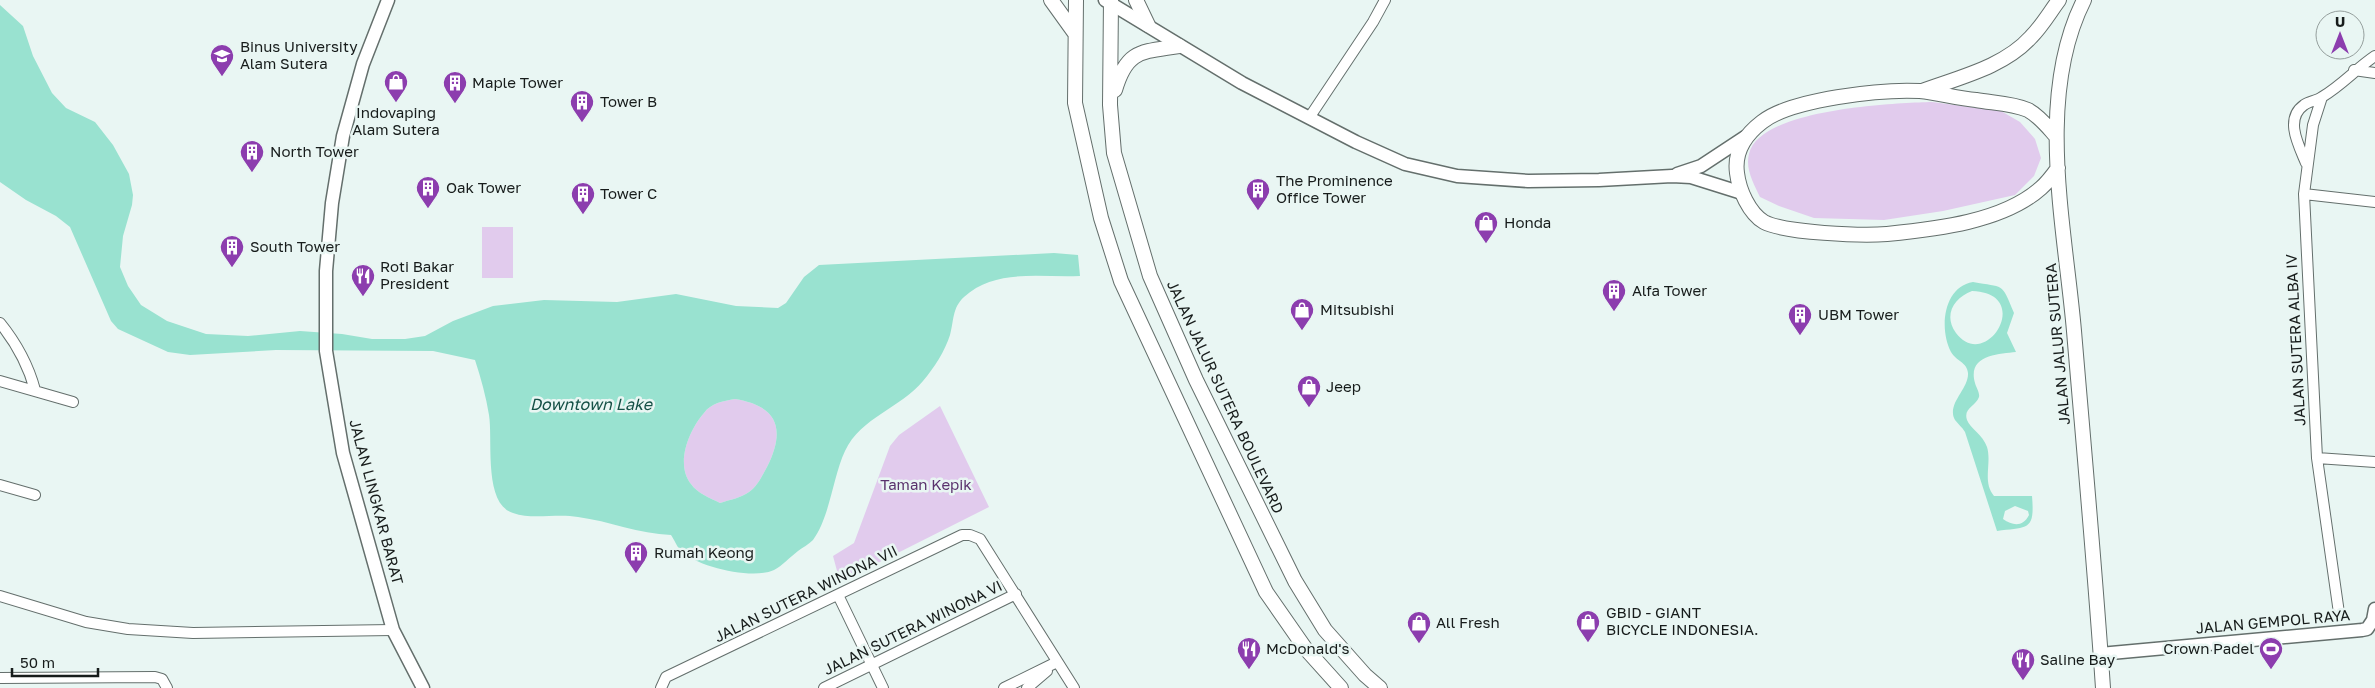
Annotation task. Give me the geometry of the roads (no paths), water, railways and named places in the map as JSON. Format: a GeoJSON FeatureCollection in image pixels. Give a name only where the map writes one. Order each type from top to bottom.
{"type":"FeatureCollection","features":[{"type":"Feature","properties":{"kind":"main road"},"geometry":{"type":"LineString","coordinates":[[1051,0],[1074,32]]}},
{"type":"Feature","properties":{"kind":"main road"},"geometry":{"type":"LineString","coordinates":[[1076,0],[1074,32],[1075,103],[1102,218],[1121,281],[1266,592],[1305,648],[1341,688]]}},
{"type":"Feature","properties":{"kind":"main road"},"geometry":{"type":"LineString","coordinates":[[1136,0],[1148,25]]}},
{"type":"Feature","properties":{"kind":"main road"},"geometry":{"type":"LineString","coordinates":[[1920,91],[1990,67],[2031,37],[2059,0]]}},
{"type":"Feature","properties":{"kind":"main road","name":"JALAN JALUR SUTERA"},"geometry":{"type":"LineString","coordinates":[[2084,0],[2071,36],[2062,74],[2055,135],[2103,688]]}},
{"type":"Feature","properties":{"kind":"main road","name":"JALAN JALUR SUTERA BOULEVARD"},"geometry":{"type":"LineString","coordinates":[[1109,1],[1110,105],[1114,153],[1150,276],[1196,380],[1295,581],[1325,630],[1365,675],[1380,688]]}},
{"type":"Feature","properties":{"kind":"main road"},"geometry":{"type":"LineString","coordinates":[[1110,105],[1121,68],[1139,53],[1179,46]]}},
{"type":"Feature","properties":{"kind":"main road"},"geometry":{"type":"LineString","coordinates":[[2055,135],[2038,116],[2021,108],[1920,91],[1860,94],[1791,108],[1762,122],[1745,137],[1737,153],[1736,171],[1742,193],[1754,213],[1763,222],[1779,227],[1862,235],[1935,229],[1991,214],[2018,204],[2042,188],[2058,168]]}},
{"type":"Feature","properties":{"kind":"street","name":"JALAN LINGKAR BARAT"},"geometry":{"type":"LineString","coordinates":[[388,0],[364,64],[343,136],[332,204],[326,271],[326,351],[343,453],[393,630],[423,688]]}},
{"type":"Feature","properties":{"kind":"street"},"geometry":{"type":"LineString","coordinates":[[1309,118],[1373,22],[1385,0]]}},
{"type":"Feature","properties":{"kind":"street"},"geometry":{"type":"LineString","coordinates":[[1109,1],[1179,46],[1242,83],[1404,164],[1456,176],[1528,181],[1691,177],[1742,193]]}},
{"type":"Feature","properties":{"kind":"street","name":"JALAN SUTERA ALBA IV"},"geometry":{"type":"LineString","coordinates":[[2306,164],[2297,140],[2294,121],[2304,105],[2322,97],[2354,70],[2375,56]]}},
{"type":"Feature","properties":{"kind":"street"},"geometry":{"type":"LineString","coordinates":[[2354,70],[2375,73]]}},
{"type":"Feature","properties":{"kind":"street","name":"JALAN SUTERA ALBA IV"},"geometry":{"type":"LineString","coordinates":[[2322,97],[2315,113],[2306,164],[2304,194],[2317,458],[2339,613]]}},
{"type":"Feature","properties":{"kind":"street"},"geometry":{"type":"LineString","coordinates":[[1672,176],[1701,166],[1745,137]]}},
{"type":"Feature","properties":{"kind":"street"},"geometry":{"type":"LineString","coordinates":[[2304,194],[2375,202]]}},
{"type":"Feature","properties":{"kind":"street"},"geometry":{"type":"LineString","coordinates":[[0,322],[14,340],[29,366],[35,390]]}},
{"type":"Feature","properties":{"kind":"street"},"geometry":{"type":"LineString","coordinates":[[0,381],[73,402]]}},
{"type":"Feature","properties":{"kind":"street"},"geometry":{"type":"LineString","coordinates":[[2317,458],[2375,462]]}},
{"type":"Feature","properties":{"kind":"street"},"geometry":{"type":"LineString","coordinates":[[0,485],[35,496]]}},
{"type":"Feature","properties":{"kind":"street","name":"JALAN SUTERA WINONA VII"},"geometry":{"type":"LineString","coordinates":[[661,688],[666,677],[962,535],[970,534],[980,539],[1016,594]]}},
{"type":"Feature","properties":{"kind":"street"},"geometry":{"type":"LineString","coordinates":[[1016,594],[1074,688]]}},
{"type":"Feature","properties":{"kind":"street","name":"JALAN SUTERA WINONA VI"},"geometry":{"type":"LineString","coordinates":[[824,688],[1016,594]]}},
{"type":"Feature","properties":{"kind":"street"},"geometry":{"type":"LineString","coordinates":[[838,595],[883,688]]}},
{"type":"Feature","properties":{"kind":"street"},"geometry":{"type":"LineString","coordinates":[[0,596],[86,622],[128,629],[193,633],[393,630]]}},
{"type":"Feature","properties":{"kind":"street","name":"JALAN GEMPOL RAYA"},"geometry":{"type":"LineString","coordinates":[[2100,654],[2362,630],[2367,629],[2373,620],[2375,609]]}},
{"type":"Feature","properties":{"kind":"street"},"geometry":{"type":"LineString","coordinates":[[1004,688],[1057,662]]}},
{"type":"Feature","properties":{"kind":"street"},"geometry":{"type":"LineString","coordinates":[[1027,688],[1057,662]]}},
{"type":"Feature","properties":{"kind":"street"},"geometry":{"type":"LineString","coordinates":[[0,678],[155,677],[162,679],[167,688]]}},
{"type":"Feature","properties":{"kind":"water","name":"Downtown Lake"},"geometry":{"type":"Polygon","coordinates":[[[0,5],[23,26],[33,56],[52,93],[66,108],[95,122],[113,145],[129,174],[133,195],[123,236],[120,267],[128,286],[141,305],[167,321],[206,334],[248,336],[300,331],[342,334],[372,339],[405,339],[425,336],[453,321],[493,306],[544,300],[617,302],[676,294],[736,306],[778,308],[786,303],[804,277],[819,265],[1054,253],[1078,255],[1080,276],[1019,276],[1004,278],[976,288],[964,297],[955,310],[950,335],[945,347],[927,376],[904,399],[871,421],[852,439],[841,461],[819,531],[813,540],[774,570],[765,573],[740,573],[712,567],[689,557],[681,551],[671,535],[647,532],[578,517],[521,515],[513,513],[504,507],[497,497],[493,485],[489,415],[475,360],[433,351],[276,350],[190,355],[168,352],[118,329],[111,321],[70,227],[56,216],[26,200],[0,182],[0,5]],[[735,399],[710,407],[693,428],[686,447],[684,467],[686,476],[700,493],[720,503],[735,499],[752,490],[761,478],[773,453],[777,431],[774,421],[761,407],[735,399]]]}},
{"type":"Feature","properties":{"kind":"water"},"geometry":{"type":"Polygon","coordinates":[[[1973,282],[2000,288],[2014,313],[2007,333],[2016,352],[1993,355],[1980,361],[1974,374],[1979,397],[1968,410],[1966,416],[1987,447],[1989,459],[1988,479],[1990,491],[1994,496],[2032,496],[2033,507],[2030,521],[2027,525],[2016,529],[1997,531],[1965,432],[1955,420],[1953,414],[1955,402],[1965,385],[1968,373],[1966,366],[1951,352],[1947,343],[1945,321],[1946,310],[1950,300],[1955,292],[1973,282]],[[1972,291],[1960,298],[1952,308],[1950,320],[1956,333],[1968,343],[1980,344],[1991,338],[1999,328],[2003,316],[2000,304],[1991,295],[1972,291]],[[2015,506],[2005,511],[2003,519],[2014,524],[2024,522],[2029,515],[2028,511],[2015,506]]]}},
{"type":"Feature","properties":{"kind":"place","name":"Binus University Alam Sutera"},"geometry":{"type":"Point","coordinates":[222,77]}},
{"type":"Feature","properties":{"kind":"place","name":"Indovaping Alam Sutera"},"geometry":{"type":"Point","coordinates":[396,103]}},
{"type":"Feature","properties":{"kind":"place","name":"Maple Tower"},"geometry":{"type":"Point","coordinates":[455,104]}},
{"type":"Feature","properties":{"kind":"place","name":"Tower B"},"geometry":{"type":"Point","coordinates":[582,123]}},
{"type":"Feature","properties":{"kind":"place","name":"North Tower"},"geometry":{"type":"Point","coordinates":[252,173]}},
{"type":"Feature","properties":{"kind":"place","name":"Oak Tower"},"geometry":{"type":"Point","coordinates":[428,209]}},
{"type":"Feature","properties":{"kind":"place","name":"The Prominence Office Tower"},"geometry":{"type":"Point","coordinates":[1258,211]}},
{"type":"Feature","properties":{"kind":"place","name":"Tower C"},"geometry":{"type":"Point","coordinates":[583,215]}},
{"type":"Feature","properties":{"kind":"place","name":"Honda"},"geometry":{"type":"Point","coordinates":[1486,244]}},
{"type":"Feature","properties":{"kind":"place","name":"South Tower"},"geometry":{"type":"Point","coordinates":[232,268]}},
{"type":"Feature","properties":{"kind":"place","name":"Roti Bakar President"},"geometry":{"type":"Point","coordinates":[363,297]}},
{"type":"Feature","properties":{"kind":"place","name":"Alfa Tower"},"geometry":{"type":"Point","coordinates":[1614,312]}},
{"type":"Feature","properties":{"kind":"place","name":"Mitsubishi"},"geometry":{"type":"Point","coordinates":[1302,331]}},
{"type":"Feature","properties":{"kind":"place","name":"UBM Tower"},"geometry":{"type":"Point","coordinates":[1800,336]}},
{"type":"Feature","properties":{"kind":"place","name":"Jeep"},"geometry":{"type":"Point","coordinates":[1309,408]}},
{"type":"Feature","properties":{"kind":"place","name":"Rumah Keong"},"geometry":{"type":"Point","coordinates":[636,574]}},
{"type":"Feature","properties":{"kind":"place","name":"GBID - GIANT BICYCLE INDONESIA."},"geometry":{"type":"Point","coordinates":[1588,643]}},
{"type":"Feature","properties":{"kind":"place","name":"All Fresh"},"geometry":{"type":"Point","coordinates":[1419,644]}},
{"type":"Feature","properties":{"kind":"place","name":"McDonald's"},"geometry":{"type":"Point","coordinates":[1249,670]}},
{"type":"Feature","properties":{"kind":"place","name":"Crown Padel"},"geometry":{"type":"Point","coordinates":[2271,670]}},
{"type":"Feature","properties":{"kind":"place","name":"Saline Bay"},"geometry":{"type":"Point","coordinates":[2023,681]}},
{"type":"Feature","properties":{"kind":"park label","name":"Taman Kepik"},"geometry":{"type":"Point","coordinates":[926,485]}}]}
